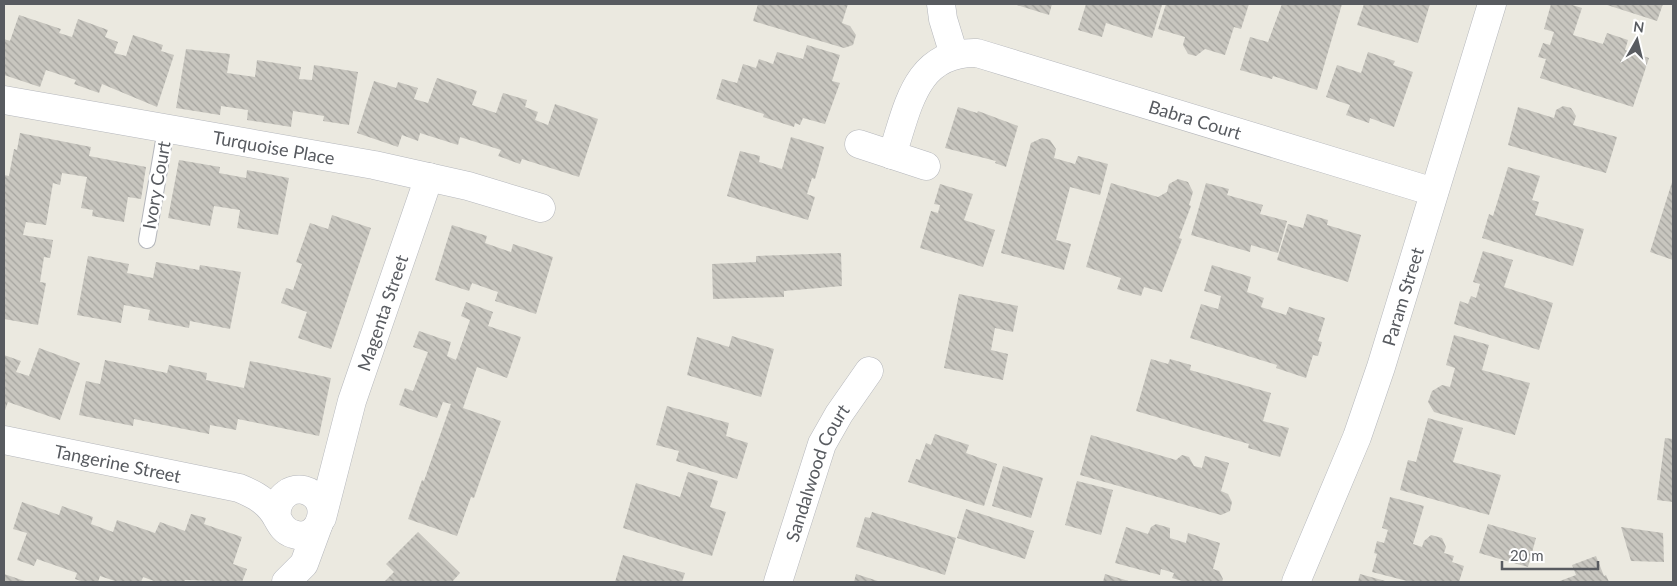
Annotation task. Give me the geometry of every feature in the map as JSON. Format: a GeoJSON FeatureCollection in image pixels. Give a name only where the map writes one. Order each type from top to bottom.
{"type":"FeatureCollection","features":[{"type":"Feature","properties":{"kind":"street"},"geometry":{"type":"LineString","coordinates":[[941,4],[943,20],[954,55]]}},
{"type":"Feature","properties":{"kind":"street","name":"Param Street"},"geometry":{"type":"LineString","coordinates":[[1296,582],[1360,428],[1492,4]]}},
{"type":"Feature","properties":{"kind":"street","name":"Babra Court"},"geometry":{"type":"LineString","coordinates":[[892,155],[919,80],[932,66],[954,55],[972,53],[993,57],[1434,192]]}},
{"type":"Feature","properties":{"kind":"street","name":"Turquoise Place"},"geometry":{"type":"LineString","coordinates":[[4,100],[374,165],[486,191],[541,208]]}},
{"type":"Feature","properties":{"kind":"street"},"geometry":{"type":"LineString","coordinates":[[859,144],[926,166]]}},
{"type":"Feature","properties":{"kind":"street","name":"Magenta Street"},"geometry":{"type":"LineString","coordinates":[[286,582],[304,564],[320,522],[352,401],[429,177]]}},
{"type":"Feature","properties":{"kind":"street","name":"Sandalwood Court"},"geometry":{"type":"LineString","coordinates":[[778,582],[822,444],[838,414],[869,371]]}},
{"type":"Feature","properties":{"kind":"street","name":"Tangerine Street"},"geometry":{"type":"LineString","coordinates":[[4,442],[231,486],[296,490]]}},
{"type":"Feature","properties":{"kind":"street","name":"Magenta Street"},"geometry":{"type":"LineString","coordinates":[[296,490],[329,463],[338,449]]}},
{"type":"Feature","properties":{"kind":"street","name":"Tangerine Street"},"geometry":{"type":"LineString","coordinates":[[231,486],[249,492],[264,501],[279,522]]}},
{"type":"Feature","properties":{"kind":"street"},"geometry":{"type":"LineString","coordinates":[[296,490],[304,490],[317,497],[321,504],[320,522],[312,532],[300,536],[287,532],[279,522],[279,501],[286,494],[296,490]]}},
{"type":"Feature","properties":{"kind":"street","name":"Magenta Street"},"geometry":{"type":"LineString","coordinates":[[279,522],[286,538],[291,563],[286,582]]}},
{"type":"Feature","properties":{"kind":"lane","name":"Ivory Court"},"geometry":{"type":"LineString","coordinates":[[147,240],[166,129]]}},
{"type":"Feature","properties":{"kind":"building"},"geometry":{"type":"Polygon","coordinates":[[[758,4],[848,4],[842,23],[850,26],[856,35],[853,45],[844,48],[753,21],[758,4]]]}},
{"type":"Feature","properties":{"kind":"building"},"geometry":{"type":"Polygon","coordinates":[[[1014,4],[1052,4],[1049,15],[1014,4]]]}},
{"type":"Feature","properties":{"kind":"building"},"geometry":{"type":"Polygon","coordinates":[[[1086,4],[1162,5],[1152,38],[1106,23],[1102,37],[1078,30],[1086,4]]]}},
{"type":"Feature","properties":{"kind":"building"},"geometry":{"type":"Polygon","coordinates":[[[1166,4],[1249,4],[1241,29],[1234,27],[1225,55],[1205,49],[1196,56],[1188,54],[1183,45],[1185,37],[1158,29],[1166,4]]]}},
{"type":"Feature","properties":{"kind":"building"},"geometry":{"type":"Polygon","coordinates":[[[1282,4],[1342,4],[1317,90],[1273,76],[1272,79],[1240,70],[1250,37],[1268,42],[1282,4]]]}},
{"type":"Feature","properties":{"kind":"building"},"geometry":{"type":"Polygon","coordinates":[[[1364,4],[1430,4],[1418,43],[1357,25],[1364,4]]]}},
{"type":"Feature","properties":{"kind":"building"},"geometry":{"type":"Polygon","coordinates":[[[1551,4],[1569,4],[1582,8],[1573,35],[1603,44],[1607,33],[1628,40],[1625,50],[1649,58],[1633,107],[1540,78],[1546,59],[1538,57],[1543,43],[1550,45],[1554,32],[1544,29],[1551,4]]]}},
{"type":"Feature","properties":{"kind":"building"},"geometry":{"type":"Polygon","coordinates":[[[1604,4],[1663,4],[1657,21],[1604,4]]]}},
{"type":"Feature","properties":{"kind":"building"},"geometry":{"type":"Polygon","coordinates":[[[19,15],[61,29],[59,33],[72,37],[78,19],[108,30],[105,37],[118,42],[114,53],[126,56],[133,35],[163,45],[161,51],[174,55],[157,107],[102,84],[99,93],[74,84],[76,80],[46,70],[40,87],[4,75],[4,39],[10,41],[19,15]]]}},
{"type":"Feature","properties":{"kind":"building"},"geometry":{"type":"Polygon","coordinates":[[[807,45],[840,55],[832,81],[840,83],[825,124],[803,118],[800,125],[795,123],[794,127],[763,117],[764,114],[716,99],[722,79],[737,83],[743,64],[756,68],[759,59],[773,64],[777,52],[803,59],[807,45]]]}},
{"type":"Feature","properties":{"kind":"building"},"geometry":{"type":"Polygon","coordinates":[[[186,49],[230,54],[227,73],[255,77],[257,60],[301,67],[299,79],[312,80],[314,65],[358,72],[349,125],[323,121],[324,116],[293,111],[291,127],[247,120],[248,110],[221,106],[220,115],[176,108],[186,49]]]}},
{"type":"Feature","properties":{"kind":"building"},"geometry":{"type":"Polygon","coordinates":[[[1368,52],[1395,61],[1393,65],[1413,72],[1394,127],[1370,118],[1369,123],[1346,115],[1350,105],[1326,97],[1337,65],[1361,73],[1368,52]]]}},
{"type":"Feature","properties":{"kind":"building"},"geometry":{"type":"Polygon","coordinates":[[[437,78],[477,91],[472,105],[496,113],[503,93],[527,100],[525,107],[538,112],[535,120],[548,125],[555,104],[598,119],[579,177],[522,159],[520,164],[498,156],[501,150],[460,137],[458,145],[420,133],[418,141],[402,135],[398,147],[357,133],[374,81],[396,88],[398,82],[418,88],[414,99],[428,103],[437,78]]]}},
{"type":"Feature","properties":{"kind":"building"},"geometry":{"type":"Polygon","coordinates":[[[1563,106],[1571,108],[1576,116],[1573,125],[1617,137],[1606,173],[1508,145],[1518,107],[1554,118],[1556,110],[1563,106]]]}},
{"type":"Feature","properties":{"kind":"building"},"geometry":{"type":"Polygon","coordinates":[[[958,107],[977,113],[978,111],[1018,126],[1006,167],[995,163],[996,161],[945,148],[958,107]]]}},
{"type":"Feature","properties":{"kind":"building"},"geometry":{"type":"Polygon","coordinates":[[[20,133],[91,147],[89,156],[146,167],[141,199],[128,197],[124,222],[92,216],[93,210],[81,208],[87,177],[62,173],[60,185],[53,183],[46,225],[26,222],[23,235],[53,240],[50,258],[44,257],[40,282],[46,283],[38,325],[4,319],[4,175],[9,176],[14,149],[17,150],[20,133]]]}},
{"type":"Feature","properties":{"kind":"building"},"geometry":{"type":"Polygon","coordinates":[[[791,137],[824,147],[815,179],[812,178],[807,194],[815,197],[808,220],[727,196],[740,151],[760,156],[759,162],[782,169],[791,137]]]}},
{"type":"Feature","properties":{"kind":"building"},"geometry":{"type":"Polygon","coordinates":[[[1042,138],[1050,140],[1056,149],[1054,158],[1075,164],[1078,156],[1108,164],[1100,195],[1070,187],[1056,240],[1071,244],[1064,270],[1001,253],[1031,143],[1042,138]]]}},
{"type":"Feature","properties":{"kind":"building"},"geometry":{"type":"Polygon","coordinates":[[[179,160],[220,167],[219,173],[246,178],[247,170],[289,178],[278,235],[237,228],[240,210],[214,206],[210,226],[168,218],[179,160]]]}},
{"type":"Feature","properties":{"kind":"building"},"geometry":{"type":"Polygon","coordinates":[[[1508,167],[1540,176],[1532,200],[1539,202],[1535,215],[1584,229],[1573,266],[1482,238],[1489,214],[1493,216],[1508,167]]]}},
{"type":"Feature","properties":{"kind":"building"},"geometry":{"type":"Polygon","coordinates":[[[1178,179],[1188,182],[1193,192],[1189,205],[1191,206],[1179,238],[1182,239],[1162,292],[1144,287],[1141,296],[1117,289],[1121,278],[1086,267],[1111,183],[1158,197],[1167,192],[1169,184],[1178,179]]]}},
{"type":"Feature","properties":{"kind":"building"},"geometry":{"type":"Polygon","coordinates":[[[1673,179],[1673,260],[1650,252],[1673,179]]]}},
{"type":"Feature","properties":{"kind":"building"},"geometry":{"type":"Polygon","coordinates":[[[1206,183],[1229,189],[1227,195],[1263,205],[1260,214],[1287,221],[1278,253],[1251,245],[1250,252],[1191,235],[1206,183]]]}},
{"type":"Feature","properties":{"kind":"building"},"geometry":{"type":"Polygon","coordinates":[[[940,184],[973,194],[964,220],[995,230],[983,267],[920,248],[931,211],[938,213],[940,205],[934,204],[940,184]]]}},
{"type":"Feature","properties":{"kind":"building"},"geometry":{"type":"Polygon","coordinates":[[[1307,214],[1328,220],[1327,225],[1361,235],[1348,282],[1277,260],[1288,224],[1303,228],[1307,214]]]}},
{"type":"Feature","properties":{"kind":"building"},"geometry":{"type":"Polygon","coordinates":[[[332,215],[371,228],[331,349],[298,338],[307,312],[281,303],[286,288],[293,290],[302,264],[296,262],[310,223],[328,229],[332,215]]]}},
{"type":"Feature","properties":{"kind":"building"},"geometry":{"type":"Polygon","coordinates":[[[452,225],[487,236],[485,243],[511,252],[513,244],[553,257],[536,314],[495,301],[498,292],[472,283],[469,291],[435,280],[452,225]]]}},
{"type":"Feature","properties":{"kind":"building"},"geometry":{"type":"Polygon","coordinates":[[[1483,251],[1513,260],[1504,287],[1553,303],[1539,350],[1454,324],[1460,301],[1468,304],[1471,296],[1476,298],[1480,284],[1473,282],[1483,251]]]}},
{"type":"Feature","properties":{"kind":"building"},"geometry":{"type":"Polygon","coordinates":[[[841,253],[842,286],[784,291],[784,297],[713,299],[712,264],[756,262],[756,256],[841,253]]]}},
{"type":"Feature","properties":{"kind":"building"},"geometry":{"type":"Polygon","coordinates":[[[88,256],[129,264],[127,273],[153,278],[156,262],[199,270],[200,265],[241,272],[230,329],[190,321],[189,328],[148,320],[150,310],[124,305],[121,323],[77,315],[88,256]]]}},
{"type":"Feature","properties":{"kind":"building"},"geometry":{"type":"Polygon","coordinates":[[[1212,265],[1251,277],[1247,292],[1264,298],[1261,307],[1286,315],[1289,307],[1325,318],[1318,341],[1322,342],[1318,356],[1313,355],[1306,378],[1276,368],[1277,365],[1190,338],[1201,304],[1218,309],[1221,296],[1204,291],[1212,265]]]}},
{"type":"Feature","properties":{"kind":"building"},"geometry":{"type":"Polygon","coordinates":[[[959,294],[1018,306],[1013,332],[995,328],[991,350],[1008,354],[1003,380],[944,368],[959,294]]]}},
{"type":"Feature","properties":{"kind":"building"},"geometry":{"type":"Polygon","coordinates":[[[466,302],[493,312],[488,326],[521,337],[507,378],[477,367],[463,408],[501,421],[474,498],[471,497],[457,536],[408,519],[422,480],[424,481],[451,404],[443,402],[437,418],[399,405],[405,388],[413,391],[428,352],[413,347],[419,331],[451,342],[447,356],[456,360],[470,320],[461,316],[466,302]]]}},
{"type":"Feature","properties":{"kind":"building"},"geometry":{"type":"Polygon","coordinates":[[[1454,335],[1489,345],[1482,370],[1530,383],[1515,435],[1434,412],[1428,402],[1432,391],[1442,385],[1450,387],[1455,368],[1446,365],[1454,335]]]}},
{"type":"Feature","properties":{"kind":"building"},"geometry":{"type":"Polygon","coordinates":[[[732,336],[774,349],[761,397],[687,375],[697,337],[729,347],[732,336]]]}},
{"type":"Feature","properties":{"kind":"building"},"geometry":{"type":"Polygon","coordinates":[[[39,348],[80,363],[60,420],[8,402],[4,413],[4,355],[21,361],[16,372],[29,376],[39,348]]]}},
{"type":"Feature","properties":{"kind":"building"},"geometry":{"type":"Polygon","coordinates":[[[1151,359],[1168,364],[1170,359],[1191,365],[1190,370],[1271,393],[1263,421],[1289,428],[1280,457],[1248,448],[1249,444],[1136,411],[1151,359]]]}},
{"type":"Feature","properties":{"kind":"building"},"geometry":{"type":"Polygon","coordinates":[[[105,360],[167,373],[169,365],[207,373],[206,380],[244,388],[250,361],[331,378],[319,436],[238,419],[236,430],[210,425],[209,434],[134,419],[133,426],[79,415],[86,381],[100,384],[105,360]]]}},
{"type":"Feature","properties":{"kind":"building"},"geometry":{"type":"Polygon","coordinates":[[[667,406],[729,423],[726,436],[748,443],[737,479],[676,461],[679,451],[656,445],[667,406]]]}},
{"type":"Feature","properties":{"kind":"building"},"geometry":{"type":"Polygon","coordinates":[[[1428,418],[1463,428],[1453,462],[1501,475],[1489,515],[1400,490],[1408,460],[1416,462],[1428,418]]]}},
{"type":"Feature","properties":{"kind":"building"},"geometry":{"type":"Polygon","coordinates":[[[935,434],[969,445],[966,453],[997,464],[984,506],[908,482],[916,459],[920,460],[926,443],[931,445],[935,434]]]}},
{"type":"Feature","properties":{"kind":"building"},"geometry":{"type":"Polygon","coordinates":[[[1091,435],[1176,460],[1182,455],[1189,457],[1194,466],[1202,468],[1205,456],[1229,463],[1221,491],[1228,494],[1232,502],[1230,511],[1221,515],[1080,475],[1091,435]]]}},
{"type":"Feature","properties":{"kind":"building"},"geometry":{"type":"Polygon","coordinates":[[[1665,438],[1673,439],[1673,502],[1657,500],[1665,438]]]}},
{"type":"Feature","properties":{"kind":"building"},"geometry":{"type":"Polygon","coordinates":[[[1003,466],[1043,478],[1031,518],[992,506],[1003,466]]]}},
{"type":"Feature","properties":{"kind":"building"},"geometry":{"type":"Polygon","coordinates":[[[688,472],[718,481],[710,507],[726,512],[712,556],[623,528],[636,483],[680,497],[688,472]]]}},
{"type":"Feature","properties":{"kind":"building"},"geometry":{"type":"Polygon","coordinates":[[[1077,481],[1113,490],[1101,535],[1065,525],[1077,481]]]}},
{"type":"Feature","properties":{"kind":"building"},"geometry":{"type":"Polygon","coordinates":[[[1390,497],[1424,506],[1413,544],[1422,547],[1424,541],[1431,535],[1442,538],[1446,547],[1444,553],[1454,556],[1452,562],[1464,566],[1459,582],[1411,582],[1372,572],[1377,554],[1374,553],[1377,541],[1384,543],[1388,530],[1382,528],[1390,497]]]}},
{"type":"Feature","properties":{"kind":"building"},"geometry":{"type":"Polygon","coordinates":[[[22,502],[59,515],[62,506],[93,517],[91,524],[113,532],[117,520],[155,533],[160,522],[185,531],[191,514],[206,518],[204,524],[242,537],[233,564],[247,569],[242,582],[185,580],[184,582],[157,582],[143,577],[141,582],[118,582],[100,576],[98,582],[84,582],[75,579],[77,573],[37,559],[34,566],[17,560],[27,533],[13,529],[22,502]]]}},
{"type":"Feature","properties":{"kind":"building"},"geometry":{"type":"Polygon","coordinates":[[[966,509],[1034,531],[1025,559],[957,538],[966,509]]]}},
{"type":"Feature","properties":{"kind":"building"},"geometry":{"type":"Polygon","coordinates":[[[872,512],[956,538],[945,575],[856,547],[865,517],[870,518],[872,512]]]}},
{"type":"Feature","properties":{"kind":"building"},"geometry":{"type":"Polygon","coordinates":[[[1156,524],[1170,528],[1170,538],[1186,543],[1188,533],[1220,543],[1213,569],[1219,571],[1223,579],[1222,582],[1186,582],[1172,578],[1174,573],[1161,569],[1160,575],[1115,563],[1126,527],[1148,534],[1151,527],[1156,524]]]}},
{"type":"Feature","properties":{"kind":"building"},"geometry":{"type":"Polygon","coordinates":[[[1488,524],[1536,538],[1528,567],[1479,553],[1488,524]]]}},
{"type":"Feature","properties":{"kind":"building"},"geometry":{"type":"Polygon","coordinates":[[[1621,527],[1663,533],[1664,562],[1631,561],[1621,527]]]}},
{"type":"Feature","properties":{"kind":"building"},"geometry":{"type":"Polygon","coordinates":[[[418,532],[460,573],[452,582],[384,582],[394,572],[386,564],[418,532]]]}},
{"type":"Feature","properties":{"kind":"building"},"geometry":{"type":"Polygon","coordinates":[[[623,555],[685,573],[682,582],[615,582],[623,555]]]}},
{"type":"Feature","properties":{"kind":"building"},"geometry":{"type":"Polygon","coordinates":[[[1596,556],[1604,576],[1606,575],[1609,582],[1557,582],[1576,575],[1572,565],[1596,556]]]}},
{"type":"Feature","properties":{"kind":"building"},"geometry":{"type":"Polygon","coordinates":[[[4,574],[28,582],[4,582],[4,574]]]}},
{"type":"Feature","properties":{"kind":"building"},"geometry":{"type":"Polygon","coordinates":[[[856,574],[881,582],[854,582],[856,574]]]}},
{"type":"Feature","properties":{"kind":"building"},"geometry":{"type":"Polygon","coordinates":[[[1105,574],[1132,582],[1103,582],[1105,574]]]}},
{"type":"Feature","properties":{"kind":"building"},"geometry":{"type":"Polygon","coordinates":[[[1360,574],[1389,582],[1358,582],[1360,574]]]}}]}
